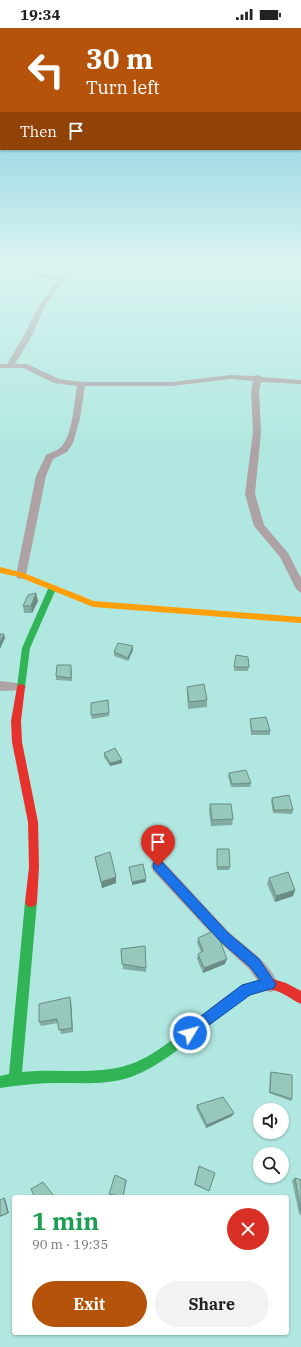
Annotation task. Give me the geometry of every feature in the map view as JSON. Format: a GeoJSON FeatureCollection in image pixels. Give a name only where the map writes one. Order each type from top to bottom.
{"type":"FeatureCollection","features":[{"type":"Feature","properties":{"kind":"street"},"geometry":{"type":"LineString","coordinates":[[10,365],[33,326]]}},
{"type":"Feature","properties":{"kind":"street"},"geometry":{"type":"LineString","coordinates":[[0,366],[10,365],[30,368],[57,381],[81,384],[172,384],[231,376],[301,382]]}},
{"type":"Feature","properties":{"kind":"street"},"geometry":{"type":"LineString","coordinates":[[258,378],[255,391],[257,432],[250,494],[259,526],[284,555],[301,589]]}},
{"type":"Feature","properties":{"kind":"street"},"geometry":{"type":"LineString","coordinates":[[21,575],[41,476],[49,457],[68,446],[77,418],[81,384]]}},
{"type":"Feature","properties":{"kind":"street"},"geometry":{"type":"LineString","coordinates":[[0,570],[21,575],[52,589],[93,604],[301,620]]}},
{"type":"Feature","properties":{"kind":"street"},"geometry":{"type":"LineString","coordinates":[[15,1078],[34,860],[33,822],[17,742],[16,721],[26,648],[52,589]]}},
{"type":"Feature","properties":{"kind":"street"},"geometry":{"type":"LineString","coordinates":[[0,686],[20,687]]}},
{"type":"Feature","properties":{"kind":"street"},"geometry":{"type":"LineString","coordinates":[[158,866],[224,937],[255,963],[270,984],[301,998]]}},
{"type":"Feature","properties":{"kind":"street"},"geometry":{"type":"LineString","coordinates":[[0,1082],[15,1078],[98,1075],[131,1070],[167,1050],[247,990],[270,984]]}},
{"type":"Feature","properties":{"kind":"building"},"geometry":{"type":"Polygon","coordinates":[[[36,593],[31,606],[23,606],[28,595],[36,593]]]}},
{"type":"Feature","properties":{"kind":"building"},"geometry":{"type":"Polygon","coordinates":[[[0,634],[4,634],[0,643],[0,634]]]}},
{"type":"Feature","properties":{"kind":"building"},"geometry":{"type":"Polygon","coordinates":[[[118,643],[133,646],[128,658],[114,652],[118,643]]]}},
{"type":"Feature","properties":{"kind":"building"},"geometry":{"type":"Polygon","coordinates":[[[236,655],[248,657],[249,667],[234,667],[236,655]]]}},
{"type":"Feature","properties":{"kind":"building"},"geometry":{"type":"Polygon","coordinates":[[[57,665],[71,665],[71,678],[56,676],[57,665]]]}},
{"type":"Feature","properties":{"kind":"building"},"geometry":{"type":"Polygon","coordinates":[[[204,684],[207,700],[189,702],[187,687],[204,684]]]}},
{"type":"Feature","properties":{"kind":"building"},"geometry":{"type":"Polygon","coordinates":[[[108,700],[109,713],[91,715],[91,703],[108,700]]]}},
{"type":"Feature","properties":{"kind":"building"},"geometry":{"type":"Polygon","coordinates":[[[266,717],[270,731],[252,731],[250,719],[266,717]]]}},
{"type":"Feature","properties":{"kind":"building"},"geometry":{"type":"Polygon","coordinates":[[[115,748],[122,760],[110,763],[104,753],[115,748]]]}},
{"type":"Feature","properties":{"kind":"building"},"geometry":{"type":"Polygon","coordinates":[[[246,770],[251,783],[232,784],[229,773],[246,770]]]}},
{"type":"Feature","properties":{"kind":"building"},"geometry":{"type":"Polygon","coordinates":[[[289,795],[293,810],[274,810],[272,798],[289,795]]]}},
{"type":"Feature","properties":{"kind":"building"},"geometry":{"type":"Polygon","coordinates":[[[210,804],[231,804],[233,819],[212,820],[210,804]]]}},
{"type":"Feature","properties":{"kind":"building"},"geometry":{"type":"Polygon","coordinates":[[[217,849],[229,849],[230,867],[217,867],[217,849]]]}},
{"type":"Feature","properties":{"kind":"building"},"geometry":{"type":"Polygon","coordinates":[[[110,852],[116,877],[101,882],[95,857],[110,852]]]}},
{"type":"Feature","properties":{"kind":"building"},"geometry":{"type":"Polygon","coordinates":[[[143,864],[146,879],[132,882],[129,867],[143,864]]]}},
{"type":"Feature","properties":{"kind":"building"},"geometry":{"type":"Polygon","coordinates":[[[288,872],[295,890],[276,896],[269,878],[288,872]]]}},
{"type":"Feature","properties":{"kind":"building"},"geometry":{"type":"Polygon","coordinates":[[[213,931],[219,938],[227,959],[204,968],[198,954],[203,951],[198,938],[213,931]]]}},
{"type":"Feature","properties":{"kind":"building"},"geometry":{"type":"Polygon","coordinates":[[[145,946],[146,968],[122,964],[121,949],[145,946]]]}},
{"type":"Feature","properties":{"kind":"building"},"geometry":{"type":"Polygon","coordinates":[[[70,997],[72,1028],[59,1030],[57,1019],[39,1022],[39,1004],[70,997]]]}},
{"type":"Feature","properties":{"kind":"building"},"geometry":{"type":"Polygon","coordinates":[[[271,1072],[292,1075],[292,1099],[270,1092],[271,1072]]]}},
{"type":"Feature","properties":{"kind":"building"},"geometry":{"type":"Polygon","coordinates":[[[223,1097],[234,1113],[207,1125],[197,1105],[223,1097]]]}},
{"type":"Feature","properties":{"kind":"building"},"geometry":{"type":"Polygon","coordinates":[[[199,1166],[215,1173],[209,1191],[195,1184],[199,1166]]]}},
{"type":"Feature","properties":{"kind":"building"},"geometry":{"type":"Polygon","coordinates":[[[115,1175],[126,1180],[123,1195],[109,1194],[115,1175]]]}},
{"type":"Feature","properties":{"kind":"building"},"geometry":{"type":"Polygon","coordinates":[[[295,1178],[301,1180],[301,1211],[295,1178]]]}},
{"type":"Feature","properties":{"kind":"building"},"geometry":{"type":"Polygon","coordinates":[[[43,1182],[53,1195],[34,1195],[31,1189],[43,1182]]]}},
{"type":"Feature","properties":{"kind":"building"},"geometry":{"type":"Polygon","coordinates":[[[4,1198],[8,1213],[0,1216],[0,1200],[4,1198]]]}},
{"type":"Feature","properties":{"kind":"traffic: fast"},"geometry":{"type":"LineString","coordinates":[[21,687],[26,648],[52,589]]}},
{"type":"Feature","properties":{"kind":"traffic: fast"},"geometry":{"type":"LineString","coordinates":[[15,1078],[31,902]]}},
{"type":"Feature","properties":{"kind":"traffic: fast"},"geometry":{"type":"LineString","coordinates":[[0,1082],[36,1077],[100,1076],[120,1074],[150,1062],[203,1022]]}},
{"type":"Feature","properties":{"kind":"traffic: slow"},"geometry":{"type":"LineString","coordinates":[[0,570],[21,575],[93,604],[301,620]]}},
{"type":"Feature","properties":{"kind":"traffic: jam"},"geometry":{"type":"LineString","coordinates":[[21,687],[16,721],[17,742],[33,822],[34,867],[31,902]]}},
{"type":"Feature","properties":{"kind":"traffic: jam"},"geometry":{"type":"LineString","coordinates":[[203,1022],[244,992],[262,985],[278,985],[301,998]]}},
{"type":"Feature","properties":{"kind":"route"},"geometry":{"type":"LineString","coordinates":[[158,866],[209,919],[224,937],[243,955],[255,963],[263,972],[270,984],[247,990],[190,1033]]}}]}
